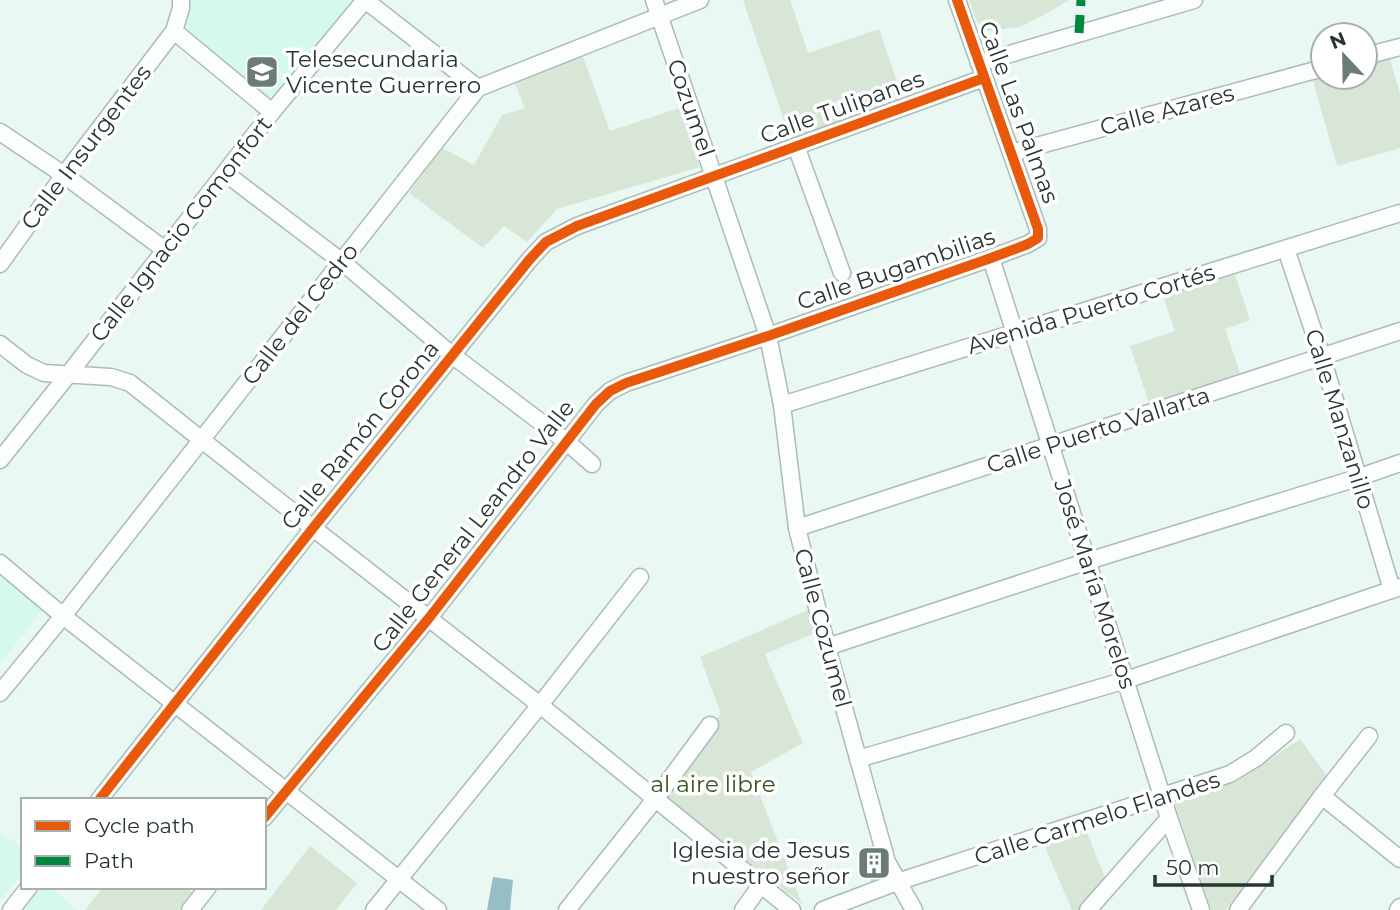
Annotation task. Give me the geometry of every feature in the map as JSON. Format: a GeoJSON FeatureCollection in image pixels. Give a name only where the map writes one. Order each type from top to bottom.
{"type":"FeatureCollection","features":[{"type":"Feature","properties":{"kind":"street"},"geometry":{"type":"LineString","coordinates":[[181,0],[174,31],[272,112]]}},
{"type":"Feature","properties":{"kind":"street"},"geometry":{"type":"LineString","coordinates":[[365,0],[478,88]]}},
{"type":"Feature","properties":{"kind":"street","name":"Calle Ignacio Comonfort"},"geometry":{"type":"LineString","coordinates":[[0,460],[272,112],[365,0]]}},
{"type":"Feature","properties":{"kind":"street","name":"Calle del Cedro"},"geometry":{"type":"LineString","coordinates":[[0,693],[478,88],[656,8],[700,0]]}},
{"type":"Feature","properties":{"kind":"street","name":"Calle Las Palmas"},"geometry":{"type":"LineString","coordinates":[[957,0],[1038,229],[1038,238]]}},
{"type":"Feature","properties":{"kind":"street","name":"Calle Tulipanes"},"geometry":{"type":"LineString","coordinates":[[714,176],[982,71],[1194,0]]}},
{"type":"Feature","properties":{"kind":"street","name":"Cozumel"},"geometry":{"type":"LineString","coordinates":[[656,8],[768,336]]}},
{"type":"Feature","properties":{"kind":"street","name":"Calle Insurgentes"},"geometry":{"type":"LineString","coordinates":[[0,264],[174,31]]}},
{"type":"Feature","properties":{"kind":"street"},"geometry":{"type":"LineString","coordinates":[[1379,52],[1400,47]]}},
{"type":"Feature","properties":{"kind":"street","name":"Calle Azares"},"geometry":{"type":"LineString","coordinates":[[1011,153],[1309,72]]}},
{"type":"Feature","properties":{"kind":"street"},"geometry":{"type":"LineString","coordinates":[[0,132],[64,175],[165,250]]}},
{"type":"Feature","properties":{"kind":"street"},"geometry":{"type":"LineString","coordinates":[[796,146],[842,273]]}},
{"type":"Feature","properties":{"kind":"street"},"geometry":{"type":"LineString","coordinates":[[225,173],[341,261],[452,355],[592,464]]}},
{"type":"Feature","properties":{"kind":"street","name":"Calle Ramón Corona"},"geometry":{"type":"LineString","coordinates":[[101,798],[313,528],[546,242],[577,226],[714,176]]}},
{"type":"Feature","properties":{"kind":"street","name":"Avenida Puerto Cortés"},"geometry":{"type":"LineString","coordinates":[[782,405],[1400,213]]}},
{"type":"Feature","properties":{"kind":"street","name":"Calle Bugambilias"},"geometry":{"type":"LineString","coordinates":[[768,336],[991,258],[1038,238]]}},
{"type":"Feature","properties":{"kind":"street","name":"Calle Manzanillo"},"geometry":{"type":"LineString","coordinates":[[1286,249],[1322,357],[1357,478],[1396,589]]}},
{"type":"Feature","properties":{"kind":"street","name":"José María Morelos"},"geometry":{"type":"LineString","coordinates":[[991,258],[1169,818],[1201,910]]}},
{"type":"Feature","properties":{"kind":"street","name":"Calle Puerto Vallarta"},"geometry":{"type":"LineString","coordinates":[[797,528],[1400,331]]}},
{"type":"Feature","properties":{"kind":"street","name":"Calle Cozumel"},"geometry":{"type":"LineString","coordinates":[[768,336],[782,405],[797,528],[827,647],[887,862],[914,910]]}},
{"type":"Feature","properties":{"kind":"street","name":"Calle General Leandro Valle"},"geometry":{"type":"LineString","coordinates":[[266,816],[429,618],[596,404],[610,390],[768,336]]}},
{"type":"Feature","properties":{"kind":"street"},"geometry":{"type":"LineString","coordinates":[[0,344],[27,365],[44,373],[111,377],[130,383],[540,705],[792,910]]}},
{"type":"Feature","properties":{"kind":"street"},"geometry":{"type":"LineString","coordinates":[[827,647],[1400,463]]}},
{"type":"Feature","properties":{"kind":"street"},"geometry":{"type":"LineString","coordinates":[[0,564],[438,910]]}},
{"type":"Feature","properties":{"kind":"street"},"geometry":{"type":"LineString","coordinates":[[374,910],[640,577]]}},
{"type":"Feature","properties":{"kind":"street"},"geometry":{"type":"LineString","coordinates":[[858,759],[1126,680],[1396,589]]}},
{"type":"Feature","properties":{"kind":"street"},"geometry":{"type":"LineString","coordinates":[[567,910],[710,725]]}},
{"type":"Feature","properties":{"kind":"street","name":"Calle Carmelo Flandes"},"geometry":{"type":"LineString","coordinates":[[823,910],[897,883],[1230,774],[1256,758],[1286,733]]}},
{"type":"Feature","properties":{"kind":"street"},"geometry":{"type":"LineString","coordinates":[[1238,910],[1369,736]]}},
{"type":"Feature","properties":{"kind":"street"},"geometry":{"type":"LineString","coordinates":[[1322,796],[1400,859]]}},
{"type":"Feature","properties":{"kind":"street"},"geometry":{"type":"LineString","coordinates":[[1088,910],[1169,818]]}},
{"type":"Feature","properties":{"kind":"street"},"geometry":{"type":"LineString","coordinates":[[743,910],[761,885]]}},
{"type":"Feature","properties":{"kind":"street"},"geometry":{"type":"LineString","coordinates":[[11,910],[27,889]]}},
{"type":"Feature","properties":{"kind":"street"},"geometry":{"type":"LineString","coordinates":[[190,910],[206,889]]}},
{"type":"Feature","properties":{"kind":"shaded area","name":"Telesecundaria Vicente Guerrero"},"geometry":{"type":"Polygon","coordinates":[[[179,0],[355,0],[272,112],[174,31],[179,0]]]}},
{"type":"Feature","properties":{"kind":"shaded area"},"geometry":{"type":"Polygon","coordinates":[[[0,567],[44,608],[0,664],[0,567]]]}},
{"type":"Feature","properties":{"kind":"shaded area"},"geometry":{"type":"Polygon","coordinates":[[[0,832],[21,847],[21,875],[0,900],[0,832]]]}},
{"type":"Feature","properties":{"kind":"shaded area"},"geometry":{"type":"Polygon","coordinates":[[[23,889],[52,889],[76,910],[5,910],[23,889]]]}},
{"type":"Feature","properties":{"kind":"green space"},"geometry":{"type":"Polygon","coordinates":[[[743,0],[790,0],[808,53],[879,29],[904,102],[791,141],[743,0]]]}},
{"type":"Feature","properties":{"kind":"green space"},"geometry":{"type":"Polygon","coordinates":[[[969,0],[1069,0],[1019,27],[988,31],[977,22],[969,0]]]}},
{"type":"Feature","properties":{"kind":"green space"},"geometry":{"type":"Polygon","coordinates":[[[578,43],[610,131],[679,108],[700,167],[557,209],[527,242],[504,226],[483,248],[409,193],[442,148],[474,165],[502,115],[525,108],[510,71],[578,43]]]}},
{"type":"Feature","properties":{"kind":"green space"},"geometry":{"type":"Polygon","coordinates":[[[1389,55],[1400,94],[1400,148],[1337,166],[1316,91],[1379,91],[1379,58],[1389,55]]]}},
{"type":"Feature","properties":{"kind":"green space"},"geometry":{"type":"Polygon","coordinates":[[[1232,266],[1250,320],[1225,329],[1240,373],[1149,403],[1130,346],[1175,331],[1161,290],[1232,266]]]}},
{"type":"Feature","properties":{"kind":"green space","name":"al aire libre"},"geometry":{"type":"Polygon","coordinates":[[[808,610],[815,633],[765,654],[803,743],[751,772],[802,904],[655,790],[721,714],[700,657],[808,610]]]}},
{"type":"Feature","properties":{"kind":"green space"},"geometry":{"type":"Polygon","coordinates":[[[1300,739],[1329,779],[1225,910],[1211,910],[1174,802],[1238,781],[1300,739]]]}},
{"type":"Feature","properties":{"kind":"green space"},"geometry":{"type":"Polygon","coordinates":[[[1081,817],[1107,883],[1084,910],[1072,910],[1039,833],[1081,817]]]}},
{"type":"Feature","properties":{"kind":"green space"},"geometry":{"type":"Polygon","coordinates":[[[310,846],[357,883],[336,910],[261,910],[310,846]]]}},
{"type":"Feature","properties":{"kind":"green space"},"geometry":{"type":"Polygon","coordinates":[[[101,889],[187,889],[193,893],[179,910],[85,910],[101,889]]]}},
{"type":"Feature","properties":{"kind":"water"},"geometry":{"type":"Polygon","coordinates":[[[493,877],[513,880],[510,910],[487,910],[493,877]]]}},
{"type":"Feature","properties":{"kind":"building","name":"Iglesia de Jesus nuestro señor"},"geometry":{"type":"Polygon","coordinates":[[[872,847],[883,876],[872,880],[863,850],[872,847]]]}},
{"type":"Feature","properties":{"kind":"marked path"},"geometry":{"type":"LineString","coordinates":[[1079,33],[1081,0]]}},
{"type":"Feature","properties":{"kind":"cycle path"},"geometry":{"type":"LineString","coordinates":[[266,816],[429,618],[596,404],[610,391],[626,383],[991,258],[1038,238],[1038,229],[957,0]]}},
{"type":"Feature","properties":{"kind":"cycle path"},"geometry":{"type":"LineString","coordinates":[[101,798],[313,528],[546,242],[577,226],[984,78]]}},
{"type":"Feature","properties":{"kind":"place","name":"Telesecundaria Vicente Guerrero"},"geometry":{"type":"Point","coordinates":[262,72]}},
{"type":"Feature","properties":{"kind":"place","name":"Iglesia de Jesus nuestro señor"},"geometry":{"type":"Point","coordinates":[874,863]}}]}
